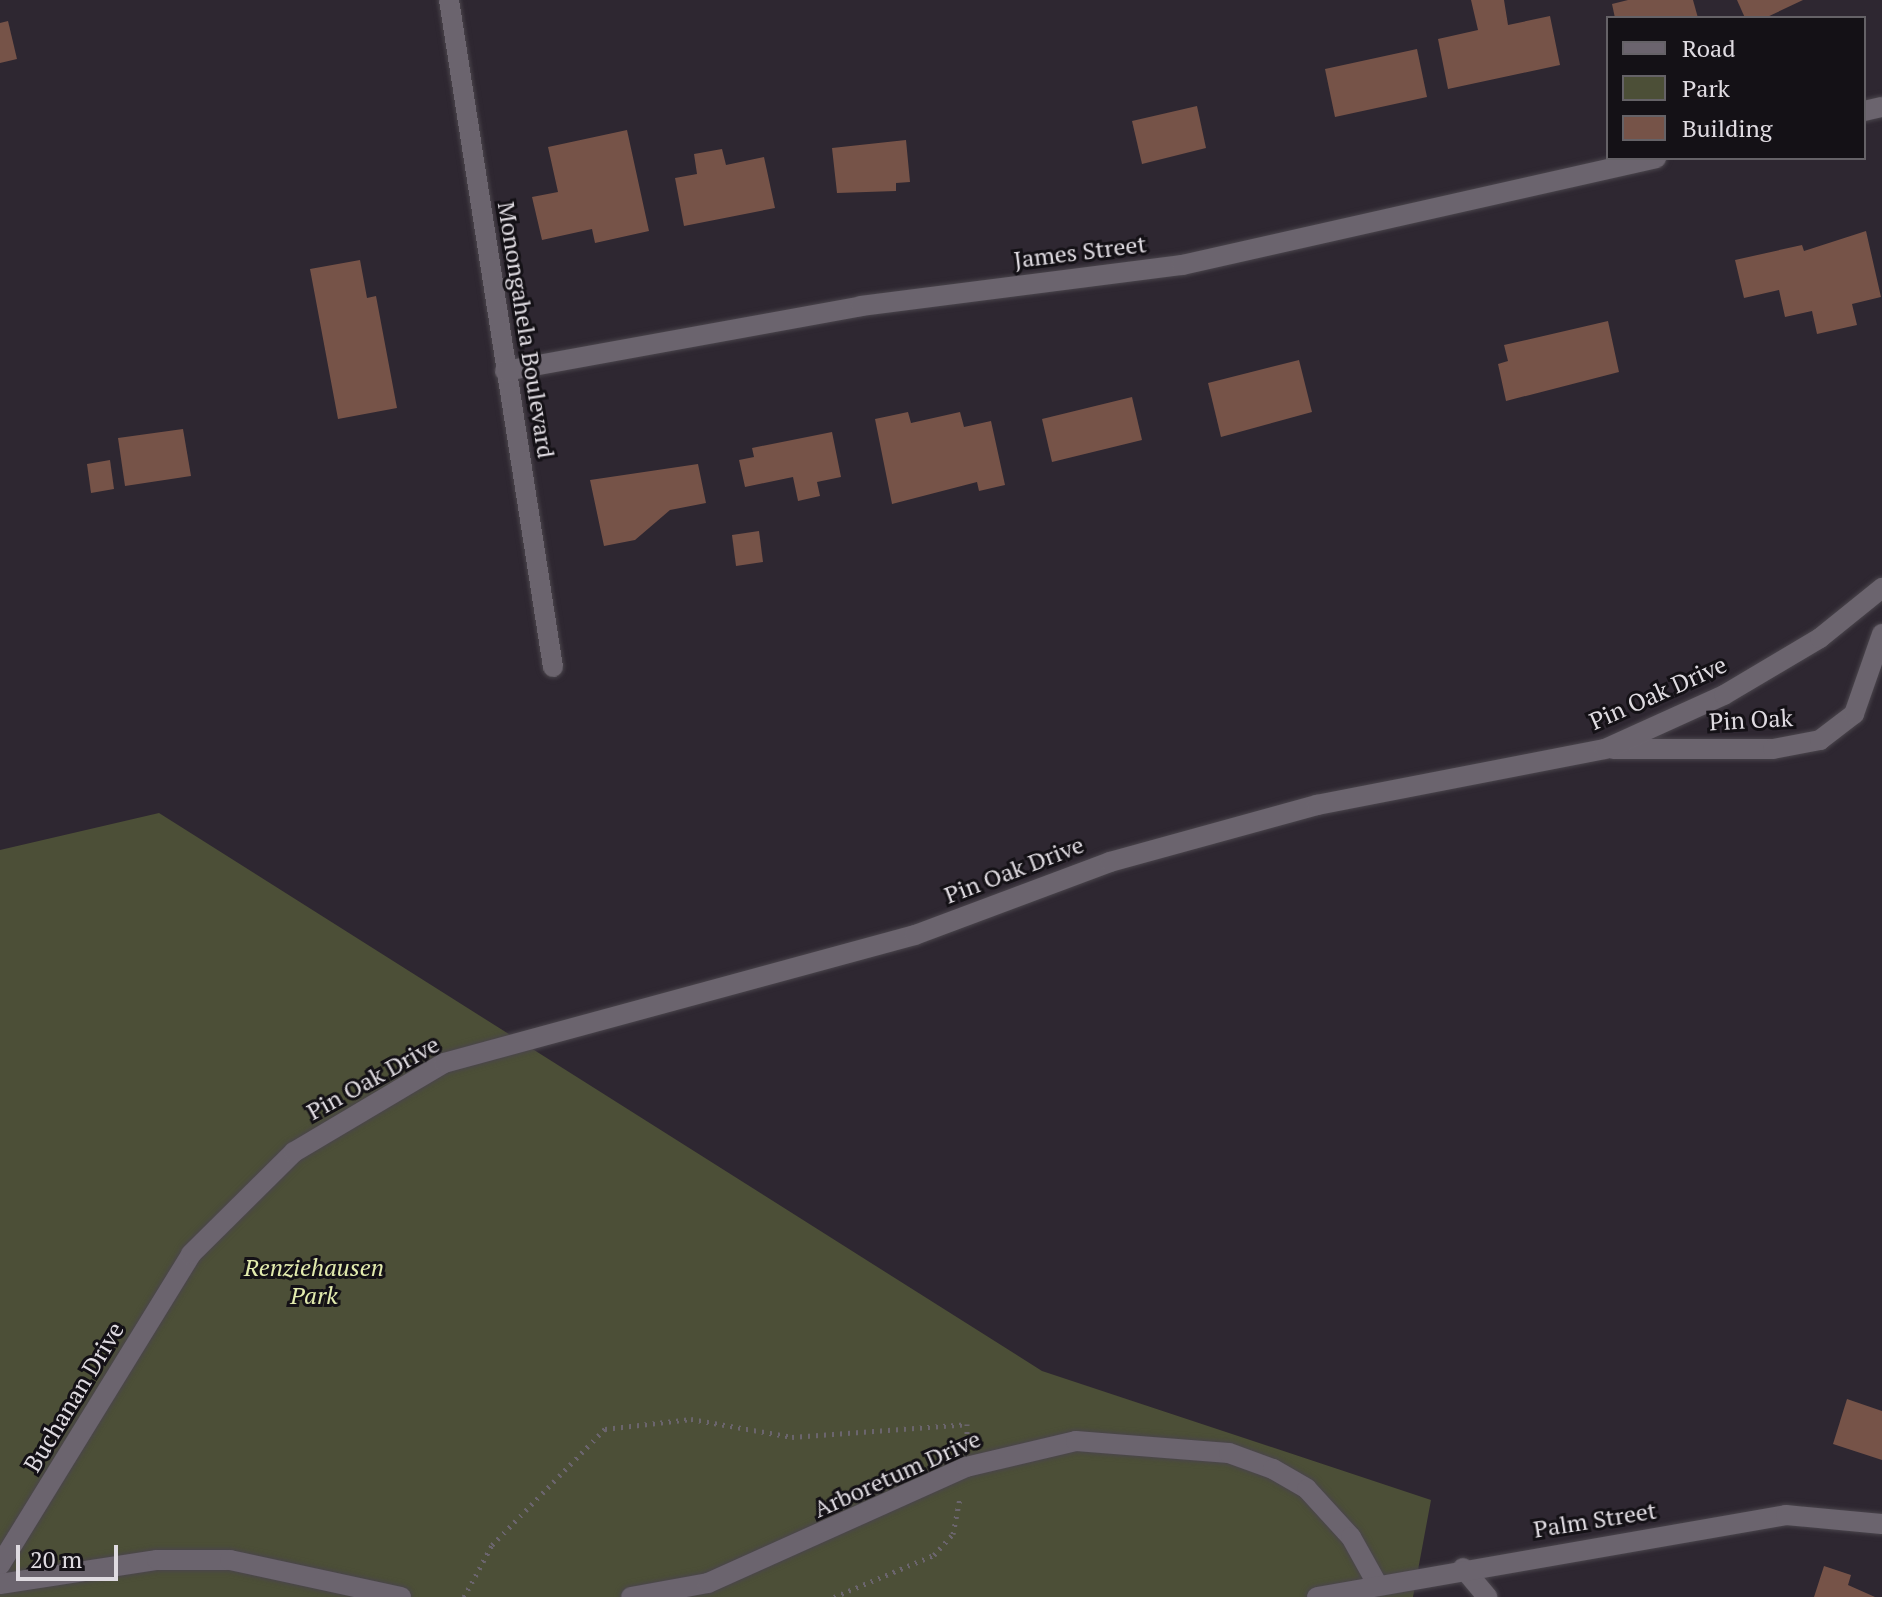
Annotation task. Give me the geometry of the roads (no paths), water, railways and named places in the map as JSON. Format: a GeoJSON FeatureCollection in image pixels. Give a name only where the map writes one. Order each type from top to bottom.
{"type":"FeatureCollection","features":[{"type":"Feature","properties":{"kind":"street","name":"Monongahela Boulevard"},"geometry":{"type":"LineString","coordinates":[[449,0],[553,667]]}},
{"type":"Feature","properties":{"kind":"street","name":"James Street"},"geometry":{"type":"LineString","coordinates":[[505,371],[861,306],[1182,265],[1647,160]]}},
{"type":"Feature","properties":{"kind":"street","name":"Pin Oak Drive"},"geometry":{"type":"LineString","coordinates":[[191,1254],[294,1152],[444,1063],[915,935],[1110,862],[1287,813],[1605,749],[1724,695],[1820,638],[1882,588]]}},
{"type":"Feature","properties":{"kind":"street","name":"Pin Oak"},"geometry":{"type":"LineString","coordinates":[[1605,749],[1773,749],[1820,740],[1854,714],[1882,634]]}},
{"type":"Feature","properties":{"kind":"street","name":"Buchanan Drive"},"geometry":{"type":"LineString","coordinates":[[0,1565],[191,1254]]}},
{"type":"Feature","properties":{"kind":"street","name":"Arboretum Drive"},"geometry":{"type":"LineString","coordinates":[[631,1597],[708,1583],[966,1467],[1076,1441],[1229,1453],[1307,1489],[1351,1537],[1376,1582]]}},
{"type":"Feature","properties":{"kind":"street","name":"Palm Street"},"geometry":{"type":"LineString","coordinates":[[1317,1597],[1376,1582],[1786,1515],[1882,1524]]}},
{"type":"Feature","properties":{"kind":"street"},"geometry":{"type":"LineString","coordinates":[[0,1584],[157,1560],[230,1560],[401,1597]]}},
{"type":"Feature","properties":{"kind":"street"},"geometry":{"type":"LineString","coordinates":[[1463,1568],[1487,1597]]}},
{"type":"Feature","properties":{"kind":"park label","name":"Renziehausen Park"},"geometry":{"type":"Point","coordinates":[314,1282]}}]}
